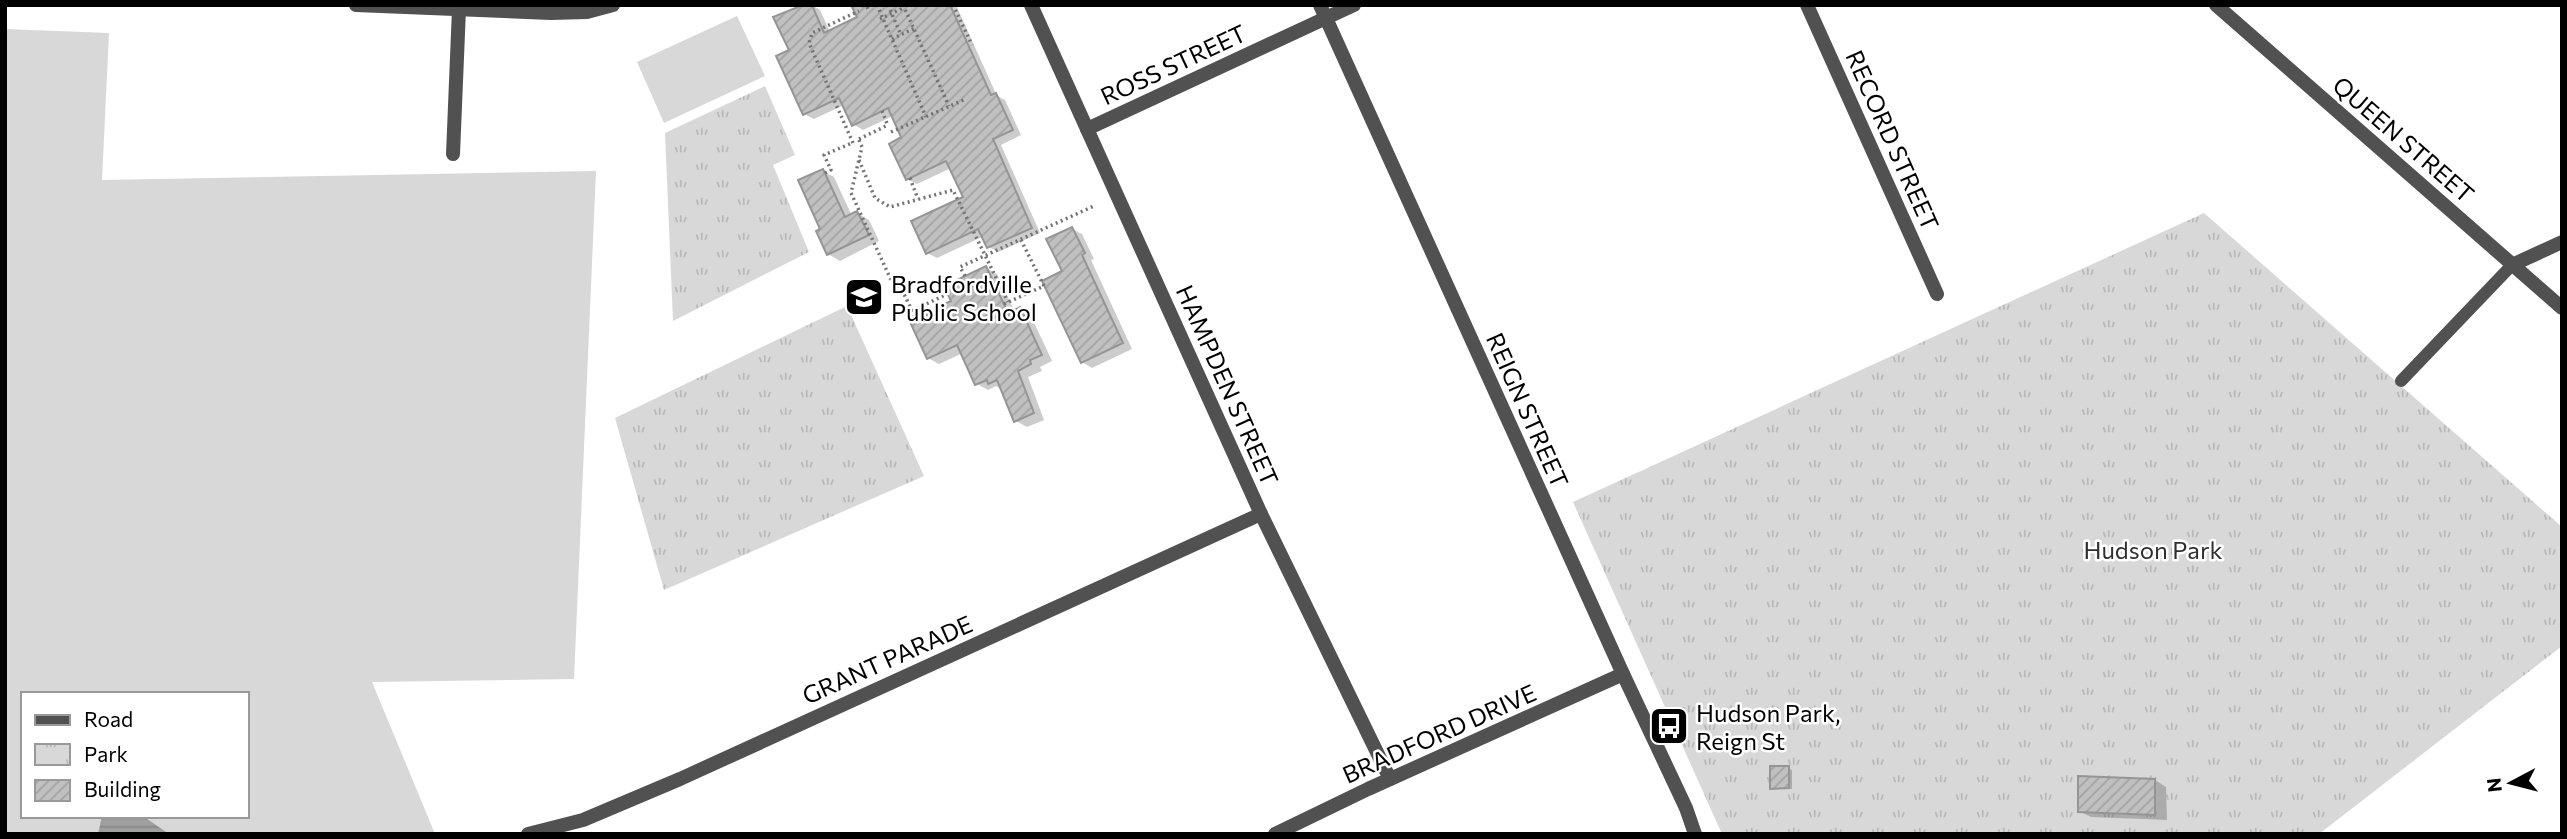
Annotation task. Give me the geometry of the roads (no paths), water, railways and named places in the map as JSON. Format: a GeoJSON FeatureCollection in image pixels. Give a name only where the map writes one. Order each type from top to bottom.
{"type":"FeatureCollection","features":[{"type":"Feature","properties":{"kind":"street"},"geometry":{"type":"LineString","coordinates":[[356,5],[563,13],[587,12],[613,5]]}},
{"type":"Feature","properties":{"kind":"street","name":"HAMPDEN STREET"},"geometry":{"type":"LineString","coordinates":[[1031,5],[1261,514],[1390,779]]}},
{"type":"Feature","properties":{"kind":"street","name":"ROSS STREET"},"geometry":{"type":"LineString","coordinates":[[1087,129],[1323,12],[1354,5]]}},
{"type":"Feature","properties":{"kind":"street","name":"RECORD STREET"},"geometry":{"type":"LineString","coordinates":[[1807,5],[1937,294]]}},
{"type":"Feature","properties":{"kind":"street","name":"QUEEN STREET"},"geometry":{"type":"LineString","coordinates":[[2216,5],[2562,308]]}},
{"type":"Feature","properties":{"kind":"street"},"geometry":{"type":"LineString","coordinates":[[453,154],[459,9]]}},
{"type":"Feature","properties":{"kind":"street","name":"REIGN STREET"},"geometry":{"type":"LineString","coordinates":[[1323,12],[1686,808],[1695,834]]}},
{"type":"Feature","properties":{"kind":"street"},"geometry":{"type":"LineString","coordinates":[[2512,265],[2562,242]]}},
{"type":"Feature","properties":{"kind":"street","name":"GRANT PARADE"},"geometry":{"type":"LineString","coordinates":[[528,834],[583,820],[680,779],[1261,514]]}},
{"type":"Feature","properties":{"kind":"street","name":"BRADFORD DRIVE"},"geometry":{"type":"LineString","coordinates":[[1275,834],[1623,674]]}},
{"type":"Feature","properties":{"kind":"lane"},"geometry":{"type":"LineString","coordinates":[[2401,381],[2512,265]]}},
{"type":"Feature","properties":{"kind":"place","name":"Bradfordville Public School"},"geometry":{"type":"Point","coordinates":[864,297]}},
{"type":"Feature","properties":{"kind":"place","name":"Hudson Park, Reign St"},"geometry":{"type":"Point","coordinates":[1669,726]}},
{"type":"Feature","properties":{"kind":"park label","name":"Hudson Park"},"geometry":{"type":"Point","coordinates":[2153,549]}}]}
